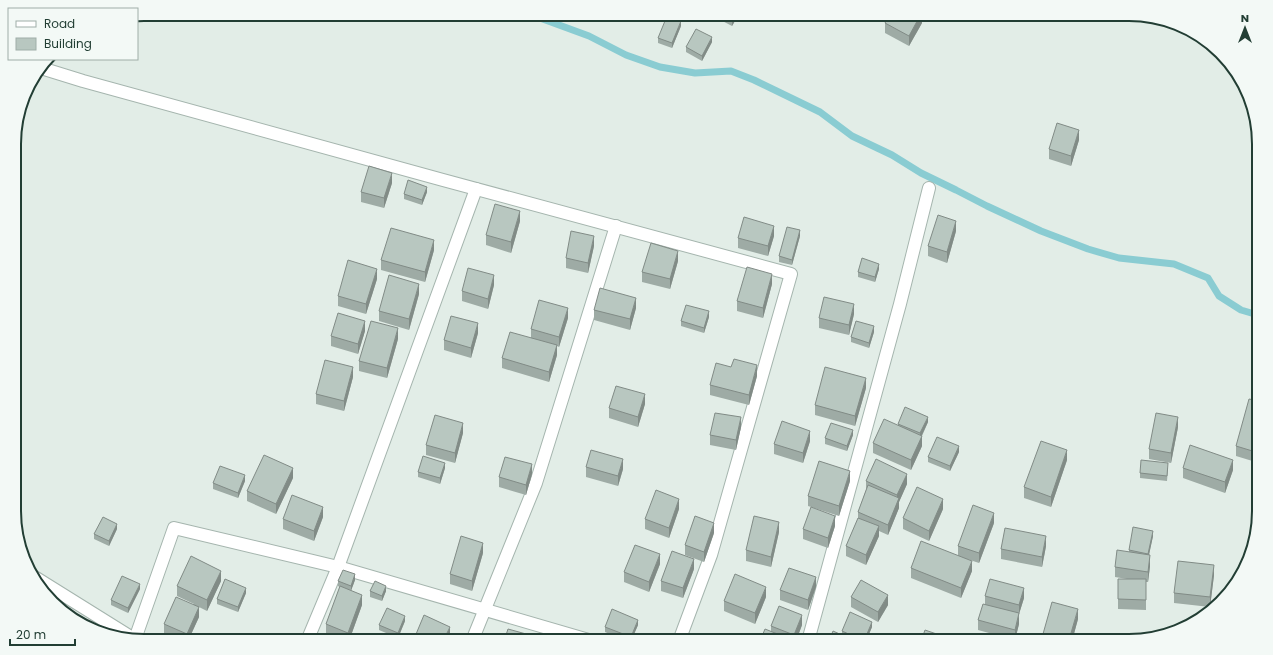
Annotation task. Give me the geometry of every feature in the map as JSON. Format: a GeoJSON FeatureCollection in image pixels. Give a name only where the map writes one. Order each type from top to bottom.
{"type":"FeatureCollection","features":[{"type":"Feature","properties":{"kind":"street"},"geometry":{"type":"LineString","coordinates":[[46,69],[476,189],[791,274],[712,555],[682,634]]}},
{"type":"Feature","properties":{"kind":"street"},"geometry":{"type":"LineString","coordinates":[[810,634],[898,312],[929,188]]}},
{"type":"Feature","properties":{"kind":"street"},"geometry":{"type":"LineString","coordinates":[[310,634],[338,567],[476,189]]}},
{"type":"Feature","properties":{"kind":"street"},"geometry":{"type":"LineString","coordinates":[[475,634],[536,483],[616,226]]}},
{"type":"Feature","properties":{"kind":"street"},"geometry":{"type":"LineString","coordinates":[[137,634],[174,528],[338,567],[568,634]]}},
{"type":"Feature","properties":{"kind":"street"},"geometry":{"type":"LineString","coordinates":[[44,583],[125,633]]}},
{"type":"Feature","properties":{"kind":"building"},"geometry":{"type":"Polygon","coordinates":[[[665,21],[681,21],[672,43],[658,38],[665,21]]]}},
{"type":"Feature","properties":{"kind":"building"},"geometry":{"type":"Polygon","coordinates":[[[886,21],[917,21],[909,36],[885,23],[886,21]]]}},
{"type":"Feature","properties":{"kind":"building"},"geometry":{"type":"Polygon","coordinates":[[[696,29],[712,37],[702,56],[686,47],[696,29]]]}},
{"type":"Feature","properties":{"kind":"building"},"geometry":{"type":"Polygon","coordinates":[[[1057,123],[1079,130],[1071,156],[1049,149],[1057,123]]]}},
{"type":"Feature","properties":{"kind":"building"},"geometry":{"type":"Polygon","coordinates":[[[369,166],[392,173],[384,198],[361,192],[369,166]]]}},
{"type":"Feature","properties":{"kind":"building"},"geometry":{"type":"Polygon","coordinates":[[[408,180],[427,187],[422,200],[404,194],[408,180]]]}},
{"type":"Feature","properties":{"kind":"building"},"geometry":{"type":"Polygon","coordinates":[[[495,204],[520,211],[511,242],[486,235],[495,204]]]}},
{"type":"Feature","properties":{"kind":"building"},"geometry":{"type":"Polygon","coordinates":[[[938,215],[956,221],[947,252],[928,246],[938,215]]]}},
{"type":"Feature","properties":{"kind":"building"},"geometry":{"type":"Polygon","coordinates":[[[744,217],[774,226],[768,246],[738,238],[744,217]]]}},
{"type":"Feature","properties":{"kind":"building"},"geometry":{"type":"Polygon","coordinates":[[[787,227],[800,230],[792,260],[779,256],[787,227]]]}},
{"type":"Feature","properties":{"kind":"building"},"geometry":{"type":"Polygon","coordinates":[[[391,228],[434,240],[425,272],[381,260],[391,228]]]}},
{"type":"Feature","properties":{"kind":"building"},"geometry":{"type":"Polygon","coordinates":[[[571,231],[594,236],[588,263],[566,258],[571,231]]]}},
{"type":"Feature","properties":{"kind":"building"},"geometry":{"type":"Polygon","coordinates":[[[651,243],[678,251],[670,279],[642,272],[651,243]]]}},
{"type":"Feature","properties":{"kind":"building"},"geometry":{"type":"Polygon","coordinates":[[[862,258],[879,264],[875,277],[858,272],[862,258]]]}},
{"type":"Feature","properties":{"kind":"building"},"geometry":{"type":"Polygon","coordinates":[[[348,260],[377,269],[366,304],[338,296],[348,260]]]}},
{"type":"Feature","properties":{"kind":"building"},"geometry":{"type":"Polygon","coordinates":[[[747,267],[772,274],[763,308],[737,301],[747,267]]]}},
{"type":"Feature","properties":{"kind":"building"},"geometry":{"type":"Polygon","coordinates":[[[468,268],[494,275],[488,299],[462,291],[468,268]]]}},
{"type":"Feature","properties":{"kind":"building"},"geometry":{"type":"Polygon","coordinates":[[[389,275],[419,284],[409,319],[379,311],[389,275]]]}},
{"type":"Feature","properties":{"kind":"building"},"geometry":{"type":"Polygon","coordinates":[[[600,288],[636,298],[630,319],[594,310],[600,288]]]}},
{"type":"Feature","properties":{"kind":"building"},"geometry":{"type":"Polygon","coordinates":[[[824,297],[854,304],[849,325],[819,318],[824,297]]]}},
{"type":"Feature","properties":{"kind":"building"},"geometry":{"type":"Polygon","coordinates":[[[539,300],[568,308],[559,337],[531,329],[539,300]]]}},
{"type":"Feature","properties":{"kind":"building"},"geometry":{"type":"Polygon","coordinates":[[[686,305],[709,311],[704,328],[681,321],[686,305]]]}},
{"type":"Feature","properties":{"kind":"building"},"geometry":{"type":"Polygon","coordinates":[[[338,313],[365,321],[358,344],[331,336],[338,313]]]}},
{"type":"Feature","properties":{"kind":"building"},"geometry":{"type":"Polygon","coordinates":[[[451,316],[478,323],[471,348],[444,340],[451,316]]]}},
{"type":"Feature","properties":{"kind":"building"},"geometry":{"type":"Polygon","coordinates":[[[371,321],[398,328],[387,368],[359,361],[371,321]]]}},
{"type":"Feature","properties":{"kind":"building"},"geometry":{"type":"Polygon","coordinates":[[[856,321],[874,326],[869,343],[851,337],[856,321]]]}},
{"type":"Feature","properties":{"kind":"building"},"geometry":{"type":"Polygon","coordinates":[[[510,332],[557,345],[549,372],[502,358],[510,332]]]}},
{"type":"Feature","properties":{"kind":"building"},"geometry":{"type":"Polygon","coordinates":[[[734,359],[757,365],[749,395],[710,385],[716,363],[731,367],[734,359]]]}},
{"type":"Feature","properties":{"kind":"building"},"geometry":{"type":"Polygon","coordinates":[[[325,360],[353,367],[344,401],[316,394],[325,360]]]}},
{"type":"Feature","properties":{"kind":"building"},"geometry":{"type":"Polygon","coordinates":[[[825,367],[866,378],[855,416],[815,405],[825,367]]]}},
{"type":"Feature","properties":{"kind":"building"},"geometry":{"type":"Polygon","coordinates":[[[616,386],[645,394],[638,417],[609,408],[616,386]]]}},
{"type":"Feature","properties":{"kind":"building"},"geometry":{"type":"Polygon","coordinates":[[[1249,399],[1252,400],[1252,451],[1236,446],[1249,399]]]}},
{"type":"Feature","properties":{"kind":"building"},"geometry":{"type":"Polygon","coordinates":[[[905,407],[928,417],[920,433],[898,424],[905,407]]]}},
{"type":"Feature","properties":{"kind":"building"},"geometry":{"type":"Polygon","coordinates":[[[715,413],[741,417],[736,440],[710,435],[715,413]]]}},
{"type":"Feature","properties":{"kind":"building"},"geometry":{"type":"Polygon","coordinates":[[[1156,413],[1178,417],[1171,453],[1149,449],[1156,413]]]}},
{"type":"Feature","properties":{"kind":"building"},"geometry":{"type":"Polygon","coordinates":[[[435,415],[463,423],[455,453],[426,445],[435,415]]]}},
{"type":"Feature","properties":{"kind":"building"},"geometry":{"type":"Polygon","coordinates":[[[884,419],[922,436],[911,460],[873,443],[884,419]]]}},
{"type":"Feature","properties":{"kind":"building"},"geometry":{"type":"Polygon","coordinates":[[[782,421],[810,431],[803,453],[774,444],[782,421]]]}},
{"type":"Feature","properties":{"kind":"building"},"geometry":{"type":"Polygon","coordinates":[[[831,423],[853,430],[847,446],[825,438],[831,423]]]}},
{"type":"Feature","properties":{"kind":"building"},"geometry":{"type":"Polygon","coordinates":[[[937,437],[959,446],[950,466],[928,457],[937,437]]]}},
{"type":"Feature","properties":{"kind":"building"},"geometry":{"type":"Polygon","coordinates":[[[1041,441],[1067,450],[1051,497],[1024,487],[1041,441]]]}},
{"type":"Feature","properties":{"kind":"building"},"geometry":{"type":"Polygon","coordinates":[[[1190,445],[1233,460],[1225,482],[1183,468],[1190,445]]]}},
{"type":"Feature","properties":{"kind":"building"},"geometry":{"type":"Polygon","coordinates":[[[591,450],[623,459],[618,476],[586,467],[591,450]]]}},
{"type":"Feature","properties":{"kind":"building"},"geometry":{"type":"Polygon","coordinates":[[[264,455],[293,468],[276,504],[247,491],[264,455]]]}},
{"type":"Feature","properties":{"kind":"building"},"geometry":{"type":"Polygon","coordinates":[[[423,456],[445,463],[440,478],[418,472],[423,456]]]}},
{"type":"Feature","properties":{"kind":"building"},"geometry":{"type":"Polygon","coordinates":[[[505,457],[532,464],[526,485],[499,477],[505,457]]]}},
{"type":"Feature","properties":{"kind":"building"},"geometry":{"type":"Polygon","coordinates":[[[876,459],[907,474],[897,495],[866,481],[876,459]]]}},
{"type":"Feature","properties":{"kind":"building"},"geometry":{"type":"Polygon","coordinates":[[[1141,460],[1168,463],[1167,476],[1140,473],[1141,460]]]}},
{"type":"Feature","properties":{"kind":"building"},"geometry":{"type":"Polygon","coordinates":[[[819,461],[850,471],[839,506],[808,496],[819,461]]]}},
{"type":"Feature","properties":{"kind":"building"},"geometry":{"type":"Polygon","coordinates":[[[220,466],[245,475],[238,493],[213,483],[220,466]]]}},
{"type":"Feature","properties":{"kind":"building"},"geometry":{"type":"Polygon","coordinates":[[[868,485],[899,498],[888,525],[858,512],[868,485]]]}},
{"type":"Feature","properties":{"kind":"building"},"geometry":{"type":"Polygon","coordinates":[[[917,487],[943,499],[929,531],[903,518],[917,487]]]}},
{"type":"Feature","properties":{"kind":"building"},"geometry":{"type":"Polygon","coordinates":[[[656,490],[679,499],[669,528],[645,519],[656,490]]]}},
{"type":"Feature","properties":{"kind":"building"},"geometry":{"type":"Polygon","coordinates":[[[292,495],[323,507],[314,531],[283,519],[292,495]]]}},
{"type":"Feature","properties":{"kind":"building"},"geometry":{"type":"Polygon","coordinates":[[[973,505],[994,513],[979,553],[958,546],[973,505]]]}},
{"type":"Feature","properties":{"kind":"building"},"geometry":{"type":"Polygon","coordinates":[[[811,507],[835,516],[828,538],[803,529],[811,507]]]}},
{"type":"Feature","properties":{"kind":"building"},"geometry":{"type":"Polygon","coordinates":[[[695,516],[714,523],[704,552],[685,545],[695,516]]]}},
{"type":"Feature","properties":{"kind":"building"},"geometry":{"type":"Polygon","coordinates":[[[754,516],[779,522],[771,557],[746,550],[754,516]]]}},
{"type":"Feature","properties":{"kind":"building"},"geometry":{"type":"Polygon","coordinates":[[[103,517],[117,524],[109,541],[94,534],[103,517]]]}},
{"type":"Feature","properties":{"kind":"building"},"geometry":{"type":"Polygon","coordinates":[[[858,518],[879,526],[866,555],[846,546],[858,518]]]}},
{"type":"Feature","properties":{"kind":"building"},"geometry":{"type":"Polygon","coordinates":[[[1133,527],[1153,531],[1148,554],[1129,550],[1133,527]]]}},
{"type":"Feature","properties":{"kind":"building"},"geometry":{"type":"Polygon","coordinates":[[[1005,528],[1046,536],[1042,557],[1001,549],[1005,528]]]}},
{"type":"Feature","properties":{"kind":"building"},"geometry":{"type":"Polygon","coordinates":[[[461,536],[483,543],[472,581],[450,574],[461,536]]]}},
{"type":"Feature","properties":{"kind":"building"},"geometry":{"type":"Polygon","coordinates":[[[921,541],[972,561],[961,588],[911,568],[921,541]]]}},
{"type":"Feature","properties":{"kind":"building"},"geometry":{"type":"Polygon","coordinates":[[[635,545],[660,554],[649,582],[624,572],[635,545]]]}},
{"type":"Feature","properties":{"kind":"building"},"geometry":{"type":"Polygon","coordinates":[[[1117,550],[1150,555],[1148,572],[1115,567],[1117,550]]]}},
{"type":"Feature","properties":{"kind":"building"},"geometry":{"type":"Polygon","coordinates":[[[672,551],[694,559],[683,588],[661,581],[672,551]]]}},
{"type":"Feature","properties":{"kind":"building"},"geometry":{"type":"Polygon","coordinates":[[[191,556],[221,571],[207,600],[177,586],[191,556]]]}},
{"type":"Feature","properties":{"kind":"building"},"geometry":{"type":"Polygon","coordinates":[[[1178,561],[1214,565],[1210,597],[1174,593],[1178,561]]]}},
{"type":"Feature","properties":{"kind":"building"},"geometry":{"type":"Polygon","coordinates":[[[789,568],[816,577],[808,600],[780,590],[789,568]]]}},
{"type":"Feature","properties":{"kind":"building"},"geometry":{"type":"Polygon","coordinates":[[[343,570],[355,574],[351,586],[338,581],[343,570]]]}},
{"type":"Feature","properties":{"kind":"building"},"geometry":{"type":"Polygon","coordinates":[[[735,574],[766,587],[755,613],[724,601],[735,574]]]}},
{"type":"Feature","properties":{"kind":"building"},"geometry":{"type":"Polygon","coordinates":[[[122,576],[140,584],[128,608],[111,600],[122,576]]]}},
{"type":"Feature","properties":{"kind":"building"},"geometry":{"type":"Polygon","coordinates":[[[225,579],[246,588],[238,607],[217,599],[225,579]]]}},
{"type":"Feature","properties":{"kind":"building"},"geometry":{"type":"Polygon","coordinates":[[[990,579],[1024,588],[1019,605],[985,596],[990,579]]]}},
{"type":"Feature","properties":{"kind":"building"},"geometry":{"type":"Polygon","coordinates":[[[1118,579],[1146,579],[1146,600],[1118,599],[1118,579]]]}},
{"type":"Feature","properties":{"kind":"building"},"geometry":{"type":"Polygon","coordinates":[[[861,580],[888,595],[878,612],[851,597],[861,580]]]}},
{"type":"Feature","properties":{"kind":"building"},"geometry":{"type":"Polygon","coordinates":[[[375,581],[386,586],[382,596],[370,591],[375,581]]]}},
{"type":"Feature","properties":{"kind":"building"},"geometry":{"type":"Polygon","coordinates":[[[340,586],[362,595],[348,633],[326,624],[340,586]]]}},
{"type":"Feature","properties":{"kind":"building"},"geometry":{"type":"Polygon","coordinates":[[[176,597],[199,607],[187,634],[164,624],[176,597]]]}},
{"type":"Feature","properties":{"kind":"building"},"geometry":{"type":"Polygon","coordinates":[[[1052,602],[1078,609],[1071,634],[1043,634],[1052,602]]]}},
{"type":"Feature","properties":{"kind":"building"},"geometry":{"type":"Polygon","coordinates":[[[983,604],[1019,613],[1015,630],[978,620],[983,604]]]}},
{"type":"Feature","properties":{"kind":"building"},"geometry":{"type":"Polygon","coordinates":[[[779,606],[802,615],[794,634],[771,626],[779,606]]]}},
{"type":"Feature","properties":{"kind":"building"},"geometry":{"type":"Polygon","coordinates":[[[387,608],[405,616],[398,633],[379,625],[387,608]]]}},
{"type":"Feature","properties":{"kind":"building"},"geometry":{"type":"Polygon","coordinates":[[[612,609],[638,620],[632,634],[623,634],[605,627],[612,609]]]}},
{"type":"Feature","properties":{"kind":"building"},"geometry":{"type":"Polygon","coordinates":[[[850,612],[872,622],[867,634],[849,634],[842,631],[850,612]]]}},
{"type":"Feature","properties":{"kind":"building"},"geometry":{"type":"Polygon","coordinates":[[[424,615],[450,627],[446,634],[416,634],[424,615]]]}},
{"type":"Feature","properties":{"kind":"building"},"geometry":{"type":"Polygon","coordinates":[[[508,629],[526,634],[506,634],[508,629]]]}},
{"type":"Feature","properties":{"kind":"building"},"geometry":{"type":"Polygon","coordinates":[[[765,629],[778,634],[763,634],[765,629]]]}},
{"type":"Feature","properties":{"kind":"building"},"geometry":{"type":"Polygon","coordinates":[[[925,630],[937,634],[924,634],[925,630]]]}},
{"type":"Feature","properties":{"kind":"building"},"geometry":{"type":"Polygon","coordinates":[[[833,631],[840,634],[832,634],[833,631]]]}},
{"type":"Feature","properties":{"kind":"waterway"},"geometry":{"type":"LineString","coordinates":[[548,21],[589,36],[626,55],[660,67],[695,73],[731,71],[754,80],[820,112],[852,136],[892,155],[921,173],[987,206],[1041,231],[1088,249],[1119,258],[1174,264],[1208,278],[1219,296],[1241,310],[1252,313]]}}]}
